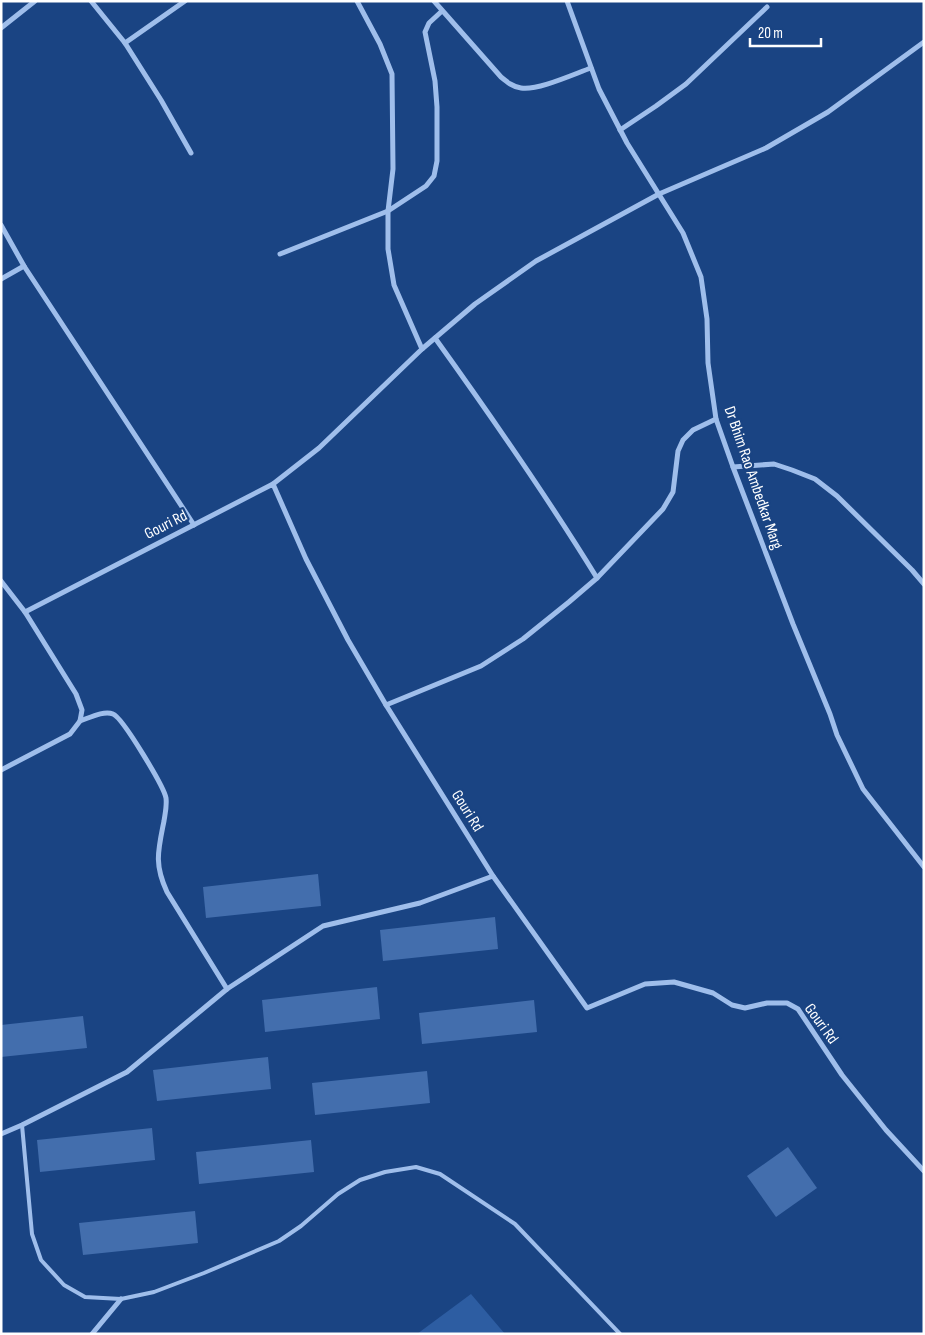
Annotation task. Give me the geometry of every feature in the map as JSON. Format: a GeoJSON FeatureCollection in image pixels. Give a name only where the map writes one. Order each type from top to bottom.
{"type":"FeatureCollection","features":[{"type":"Feature","properties":{"kind":"street"},"geometry":{"type":"LineString","coordinates":[[1,28],[35,1]]}},
{"type":"Feature","properties":{"kind":"street"},"geometry":{"type":"LineString","coordinates":[[91,1],[125,43],[161,100],[191,154]]}},
{"type":"Feature","properties":{"kind":"street"},"geometry":{"type":"LineString","coordinates":[[125,43],[185,1]]}},
{"type":"Feature","properties":{"kind":"street"},"geometry":{"type":"LineString","coordinates":[[357,1],[380,44],[392,74],[393,169],[388,211],[388,249],[394,285],[422,349]]}},
{"type":"Feature","properties":{"kind":"street"},"geometry":{"type":"LineString","coordinates":[[434,1],[510,85],[522,88],[535,87],[591,68]]}},
{"type":"Feature","properties":{"kind":"street","name":"Dr Bhim Rao Ambedkar Marg"},"geometry":{"type":"LineString","coordinates":[[567,1],[599,89],[620,130],[683,234],[701,277],[707,319],[708,363],[716,419],[837,735],[854,774],[863,789],[924,867]]}},
{"type":"Feature","properties":{"kind":"street"},"geometry":{"type":"LineString","coordinates":[[620,130],[686,84],[767,7]]}},
{"type":"Feature","properties":{"kind":"street"},"geometry":{"type":"LineString","coordinates":[[280,254],[388,211],[426,186],[434,176],[437,161],[437,107],[435,81],[426,32],[429,23],[442,11]]}},
{"type":"Feature","properties":{"kind":"street"},"geometry":{"type":"LineString","coordinates":[[273,484],[319,448],[422,349],[475,304],[536,261],[659,194],[766,148],[828,112],[924,42]]}},
{"type":"Feature","properties":{"kind":"street"},"geometry":{"type":"LineString","coordinates":[[1,225],[24,266],[194,525]]}},
{"type":"Feature","properties":{"kind":"street"},"geometry":{"type":"LineString","coordinates":[[1,279],[24,266]]}},
{"type":"Feature","properties":{"kind":"street"},"geometry":{"type":"LineString","coordinates":[[435,338],[550,501],[597,578]]}},
{"type":"Feature","properties":{"kind":"street"},"geometry":{"type":"LineString","coordinates":[[386,705],[481,666],[523,639],[597,578],[663,509],[673,492],[678,452],[683,440],[693,430],[716,419]]}},
{"type":"Feature","properties":{"kind":"street"},"geometry":{"type":"LineString","coordinates":[[733,467],[774,464],[815,479],[837,496],[923,582]]}},
{"type":"Feature","properties":{"kind":"street","name":"Gouri Rd"},"geometry":{"type":"LineString","coordinates":[[25,612],[273,484],[306,559],[348,640],[386,705],[493,876],[587,1008],[645,984],[674,982],[713,993],[732,1005],[745,1008],[787,1003],[798,1009],[842,1075],[886,1130],[924,1171]]}},
{"type":"Feature","properties":{"kind":"street"},"geometry":{"type":"LineString","coordinates":[[1,581],[25,612],[76,694],[82,710],[80,721],[70,734],[1,770]]}},
{"type":"Feature","properties":{"kind":"street"},"geometry":{"type":"LineString","coordinates":[[80,721],[105,713],[114,714],[129,731],[162,786],[166,798],[166,808],[157,858],[160,877],[167,892],[227,989]]}},
{"type":"Feature","properties":{"kind":"street"},"geometry":{"type":"LineString","coordinates":[[1,1134],[127,1072],[227,989],[323,926],[420,903],[493,876]]}},
{"type":"Feature","properties":{"kind":"street"},"geometry":{"type":"LineString","coordinates":[[92,1334],[121,1299]]}},
{"type":"Feature","properties":{"kind":"lane"},"geometry":{"type":"LineString","coordinates":[[22,1125],[32,1234],[41,1260],[64,1285],[85,1297],[121,1299],[154,1292],[204,1273],[279,1240],[301,1226],[323,1206],[360,1180],[384,1172],[416,1167],[440,1174],[515,1224],[620,1334]]}},
{"type":"Feature","properties":{"kind":"shaded area"},"geometry":{"type":"Polygon","coordinates":[[[471,1294],[505,1334],[417,1334],[471,1294]]]}},
{"type":"Feature","properties":{"kind":"building"},"geometry":{"type":"Polygon","coordinates":[[[318,874],[321,906],[206,918],[203,887],[318,874]]]}},
{"type":"Feature","properties":{"kind":"building"},"geometry":{"type":"Polygon","coordinates":[[[495,917],[498,949],[383,961],[380,930],[495,917]]]}},
{"type":"Feature","properties":{"kind":"building"},"geometry":{"type":"Polygon","coordinates":[[[377,987],[380,1019],[265,1032],[262,1000],[377,987]]]}},
{"type":"Feature","properties":{"kind":"building"},"geometry":{"type":"Polygon","coordinates":[[[534,1000],[537,1032],[422,1044],[419,1013],[534,1000]]]}},
{"type":"Feature","properties":{"kind":"building"},"geometry":{"type":"Polygon","coordinates":[[[83,1016],[87,1048],[1,1057],[1,1025],[83,1016]]]}},
{"type":"Feature","properties":{"kind":"building"},"geometry":{"type":"Polygon","coordinates":[[[268,1057],[271,1089],[157,1101],[153,1070],[268,1057]]]}},
{"type":"Feature","properties":{"kind":"building"},"geometry":{"type":"Polygon","coordinates":[[[427,1071],[430,1103],[315,1115],[312,1083],[427,1071]]]}},
{"type":"Feature","properties":{"kind":"building"},"geometry":{"type":"Polygon","coordinates":[[[152,1128],[155,1160],[40,1172],[37,1140],[152,1128]]]}},
{"type":"Feature","properties":{"kind":"building"},"geometry":{"type":"Polygon","coordinates":[[[311,1140],[314,1172],[199,1184],[196,1152],[311,1140]]]}},
{"type":"Feature","properties":{"kind":"building"},"geometry":{"type":"Polygon","coordinates":[[[788,1147],[817,1188],[776,1217],[747,1176],[788,1147]]]}},
{"type":"Feature","properties":{"kind":"building"},"geometry":{"type":"Polygon","coordinates":[[[195,1211],[198,1243],[83,1255],[79,1223],[195,1211]]]}}]}
